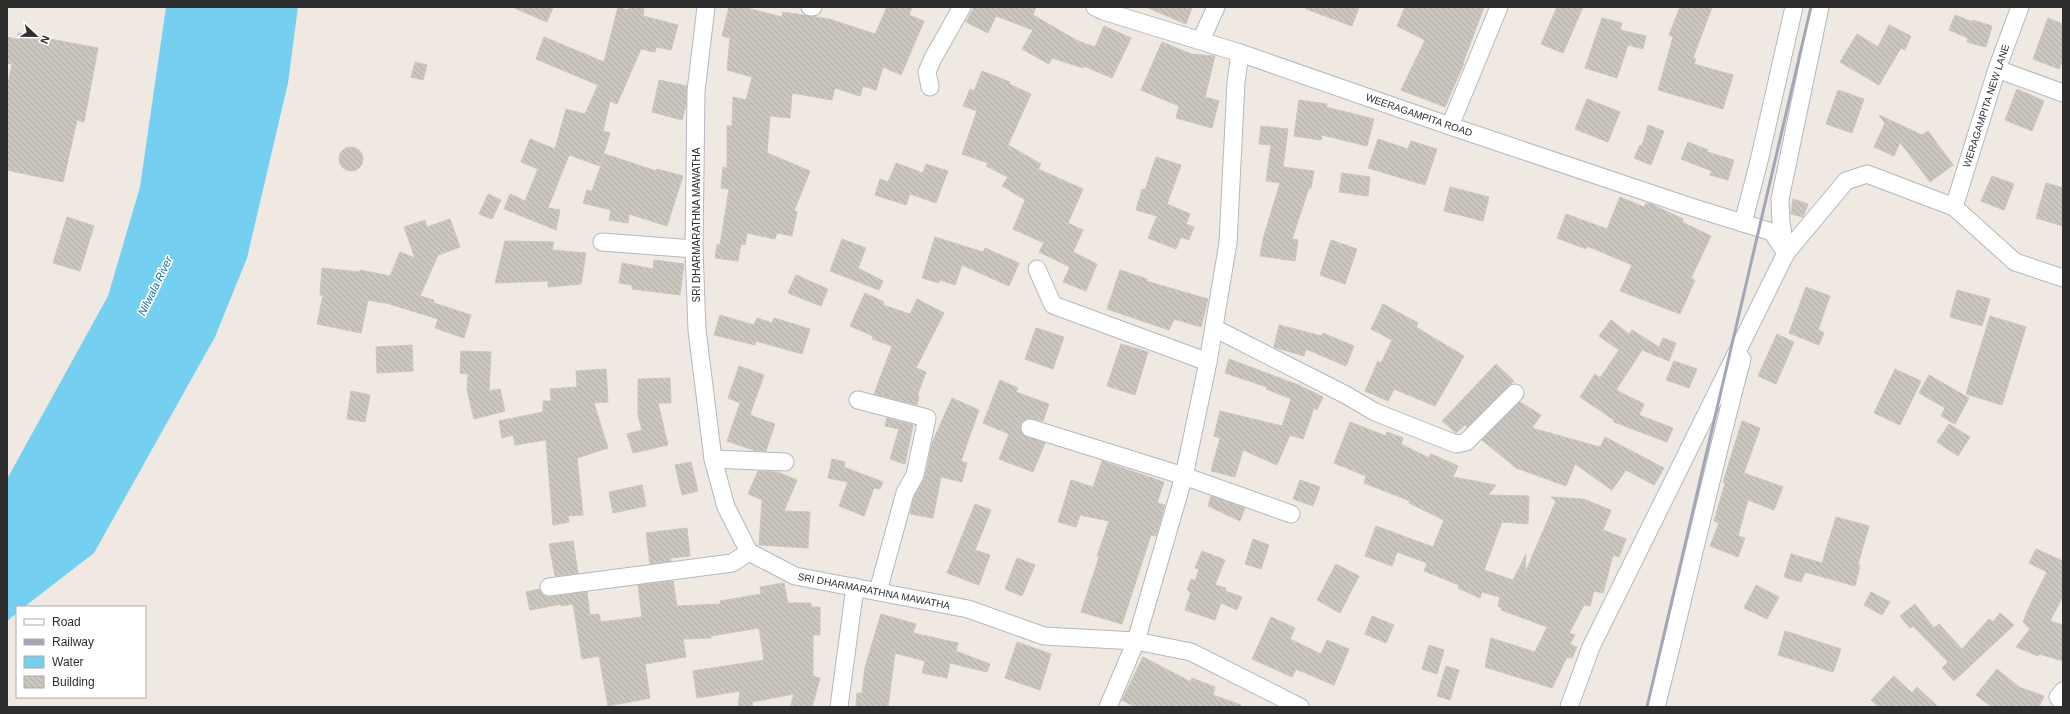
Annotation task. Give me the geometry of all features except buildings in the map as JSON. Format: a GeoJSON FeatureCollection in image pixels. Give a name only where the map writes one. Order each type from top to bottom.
{"type":"FeatureCollection","features":[{"type":"Feature","properties":{"kind":"street","name":"SRI DHARMARATHNA MAWATHA"},"geometry":{"type":"LineString","coordinates":[[706,7],[696,91],[694,249],[697,330],[713,458],[726,507],[749,552],[795,576],[968,608],[1044,636],[1136,641],[1191,652],[1300,707]]}},
{"type":"Feature","properties":{"kind":"street"},"geometry":{"type":"LineString","coordinates":[[930,87],[927,72],[933,58],[962,7]]}},
{"type":"Feature","properties":{"kind":"street","name":"WEERAGAMPITA ROAD"},"geometry":{"type":"LineString","coordinates":[[1095,7],[1201,40],[1450,126],[1772,232],[1786,253]]}},
{"type":"Feature","properties":{"kind":"street"},"geometry":{"type":"LineString","coordinates":[[1201,40],[1216,7]]}},
{"type":"Feature","properties":{"kind":"street"},"geometry":{"type":"LineString","coordinates":[[1450,126],[1499,7]]}},
{"type":"Feature","properties":{"kind":"street"},"geometry":{"type":"LineString","coordinates":[[1742,223],[1759,161],[1794,7]]}},
{"type":"Feature","properties":{"kind":"street"},"geometry":{"type":"LineString","coordinates":[[1656,707],[1692,568],[1727,415],[1749,337],[1786,253],[1781,223],[1780,199],[1820,7]]}},
{"type":"Feature","properties":{"kind":"street","name":"WERAGAMPITA NEW LANE"},"geometry":{"type":"LineString","coordinates":[[1954,206],[1997,69],[2020,7]]}},
{"type":"Feature","properties":{"kind":"street"},"geometry":{"type":"LineString","coordinates":[[1108,707],[1136,641],[1184,476],[1208,362],[1228,243],[1236,82],[1240,53]]}},
{"type":"Feature","properties":{"kind":"street"},"geometry":{"type":"LineString","coordinates":[[1997,69],[2063,93]]}},
{"type":"Feature","properties":{"kind":"street"},"geometry":{"type":"LineString","coordinates":[[1569,707],[1591,647],[1786,253],[1846,181],[1867,174],[1954,206],[2015,262],[2063,278]]}},
{"type":"Feature","properties":{"kind":"street"},"geometry":{"type":"LineString","coordinates":[[602,242],[694,249]]}},
{"type":"Feature","properties":{"kind":"street"},"geometry":{"type":"LineString","coordinates":[[1037,269],[1053,305],[1208,362]]}},
{"type":"Feature","properties":{"kind":"street"},"geometry":{"type":"LineString","coordinates":[[1214,328],[1346,395],[1375,412],[1456,444],[1466,442],[1515,393]]}},
{"type":"Feature","properties":{"kind":"street"},"geometry":{"type":"LineString","coordinates":[[858,400],[927,418],[915,475],[905,493],[878,591]]}},
{"type":"Feature","properties":{"kind":"street"},"geometry":{"type":"LineString","coordinates":[[1030,428],[1184,476],[1291,514]]}},
{"type":"Feature","properties":{"kind":"street"},"geometry":{"type":"LineString","coordinates":[[713,458],[785,462]]}},
{"type":"Feature","properties":{"kind":"street"},"geometry":{"type":"LineString","coordinates":[[549,587],[732,563],[749,552]]}},
{"type":"Feature","properties":{"kind":"street"},"geometry":{"type":"LineString","coordinates":[[839,707],[856,587]]}},
{"type":"Feature","properties":{"kind":"street"},"geometry":{"type":"LineString","coordinates":[[2063,691],[2058,697],[2063,703]]}},
{"type":"Feature","properties":{"kind":"water","name":"Nilwala River"},"geometry":{"type":"Polygon","coordinates":[[[166,7],[298,7],[288,83],[247,258],[215,337],[94,553],[25,606],[16,606],[16,614],[7,621],[7,479],[108,296],[140,187],[166,7]]]}},
{"type":"Feature","properties":{"kind":"railway"},"geometry":{"type":"LineString","coordinates":[[1647,707],[1811,7]]}}]}
